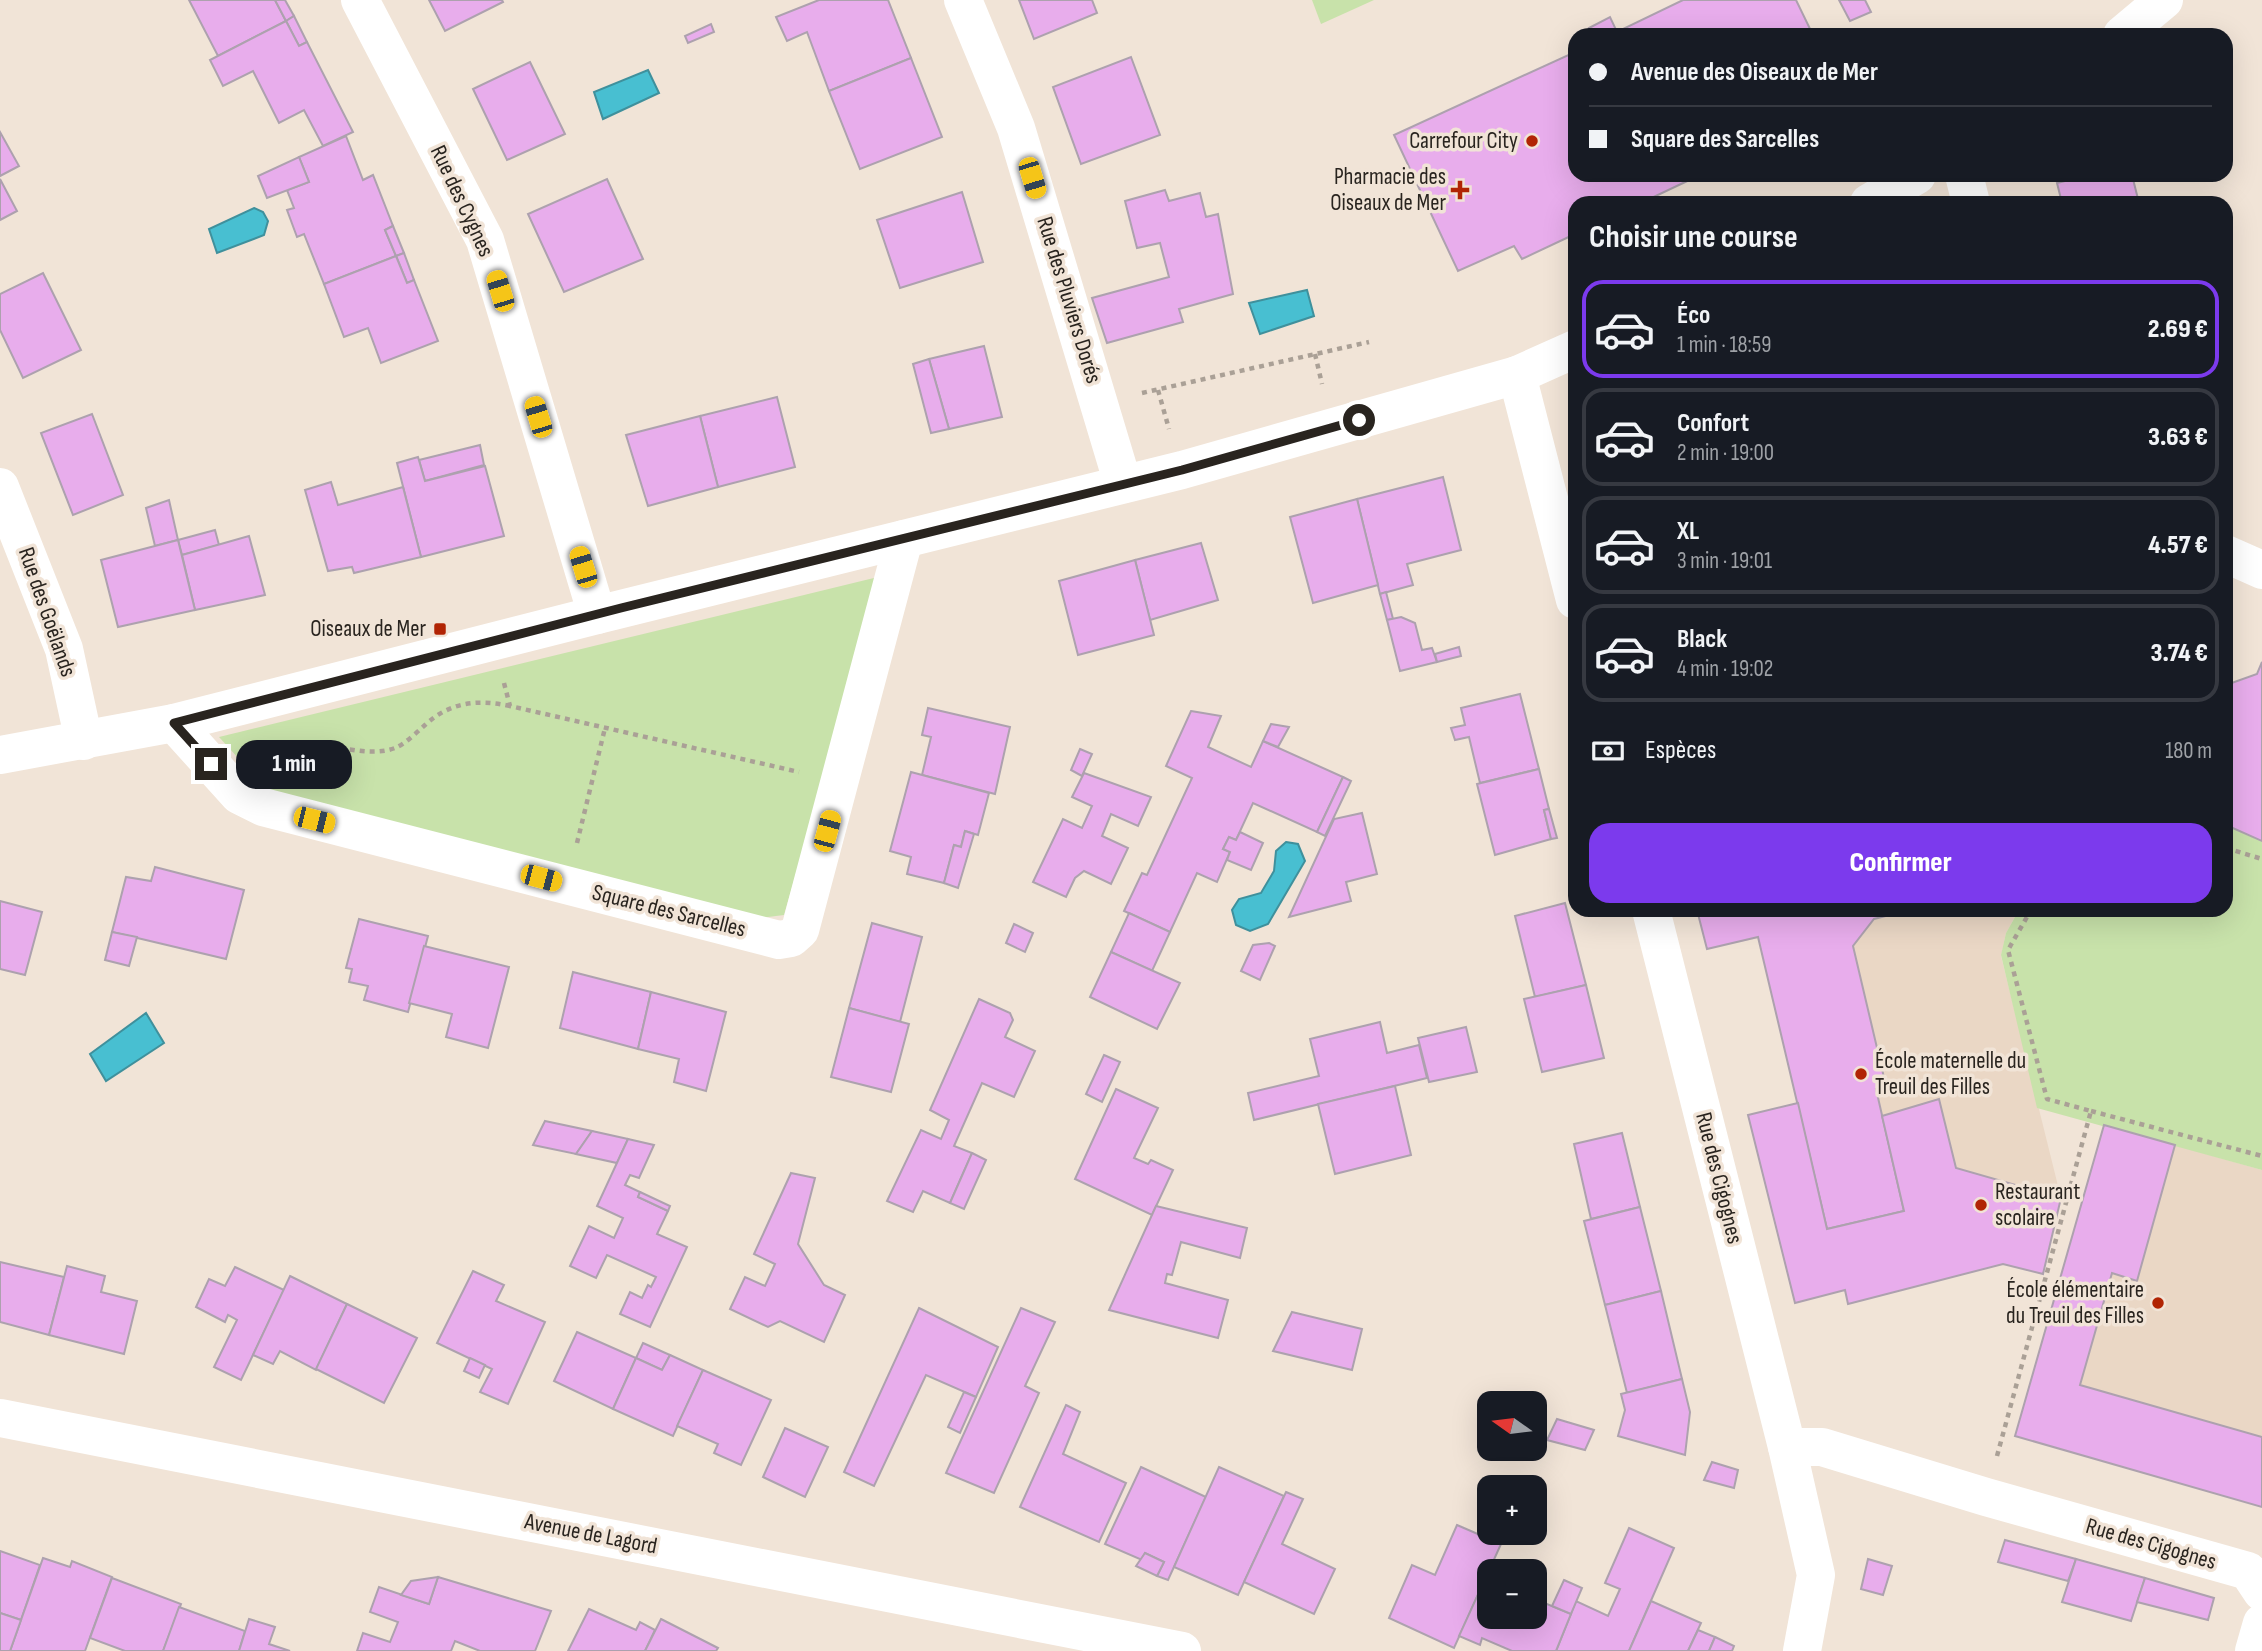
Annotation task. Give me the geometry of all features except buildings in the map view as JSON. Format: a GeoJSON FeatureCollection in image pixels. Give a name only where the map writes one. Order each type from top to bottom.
{"type":"FeatureCollection","features":[{"type":"Feature","properties":{"kind":"street","name":"Rue des Cygnes"},"geometry":{"type":"LineString","coordinates":[[360,0],[485,240],[597,615]]}},
{"type":"Feature","properties":{"kind":"street","name":"Rue des Pluviers Dorés"},"geometry":{"type":"LineString","coordinates":[[963,0],[1016,128],[1123,484]]}},
{"type":"Feature","properties":{"kind":"street"},"geometry":{"type":"LineString","coordinates":[[2130,28],[2164,0]]}},
{"type":"Feature","properties":{"kind":"street"},"geometry":{"type":"LineString","coordinates":[[1881,196],[1905,182]]}},
{"type":"Feature","properties":{"kind":"street"},"geometry":{"type":"LineString","coordinates":[[0,755],[174,723],[1123,484],[1517,375],[1568,352]]}},
{"type":"Feature","properties":{"kind":"street"},"geometry":{"type":"LineString","coordinates":[[1517,375],[1568,573]]}},
{"type":"Feature","properties":{"kind":"street","name":"Rue des Goëlands"},"geometry":{"type":"LineString","coordinates":[[0,487],[64,649],[84,741]]}},
{"type":"Feature","properties":{"kind":"street","name":"Square des Sarcelles"},"geometry":{"type":"LineString","coordinates":[[174,723],[239,796],[263,807],[779,940],[791,938],[800,930],[904,539]]}},
{"type":"Feature","properties":{"kind":"street"},"geometry":{"type":"LineString","coordinates":[[2233,557],[2262,570]]}},
{"type":"Feature","properties":{"kind":"street","name":"Rue des Cigognes"},"geometry":{"type":"LineString","coordinates":[[1653,917],[1787,1447],[1816,1575],[1802,1651]]}},
{"type":"Feature","properties":{"kind":"street","name":"Avenue de Lagord"},"geometry":{"type":"LineString","coordinates":[[0,1418],[1182,1651]]}},
{"type":"Feature","properties":{"kind":"street","name":"Rue des Cigognes"},"geometry":{"type":"LineString","coordinates":[[1787,1447],[1822,1447],[1986,1497],[2248,1571],[2262,1592]]}},
{"type":"Feature","properties":{"kind":"street"},"geometry":{"type":"LineString","coordinates":[[2254,1651],[2262,1623]]}},
{"type":"Feature","properties":{"kind":"path"},"geometry":{"type":"LineString","coordinates":[[1100,403],[1368,342]]}},
{"type":"Feature","properties":{"kind":"path"},"geometry":{"type":"LineString","coordinates":[[495,641],[510,706]]}},
{"type":"Feature","properties":{"kind":"path"},"geometry":{"type":"LineString","coordinates":[[211,764],[307,745],[334,745],[366,751],[394,748],[439,712],[468,702],[486,701],[840,781]]}},
{"type":"Feature","properties":{"kind":"path"},"geometry":{"type":"LineString","coordinates":[[566,885],[605,728]]}},
{"type":"Feature","properties":{"kind":"path"},"geometry":{"type":"LineString","coordinates":[[2233,850],[2262,859]]}},
{"type":"Feature","properties":{"kind":"path"},"geometry":{"type":"LineString","coordinates":[[2027,917],[2008,950],[2047,1099],[2262,1156]]}},
{"type":"Feature","properties":{"kind":"path"},"geometry":{"type":"LineString","coordinates":[[1986,1497],[2091,1111]]}},
{"type":"Feature","properties":{"kind":"shaded area"},"geometry":{"type":"Polygon","coordinates":[[[1699,917],[2015,917],[2006,933],[2001,956],[2061,1198],[2043,1274],[2003,1264],[1848,1304],[1845,1290],[1795,1303],[1748,1115],[1798,1103],[1758,938],[1707,949],[1699,917]]]}},
{"type":"Feature","properties":{"kind":"shaded area","name":"École élémentaire du Treuil des Filles"},"geometry":{"type":"Polygon","coordinates":[[[2104,1125],[2262,1170],[2262,1507],[2015,1436],[2104,1125]]]}},
{"type":"Feature","properties":{"kind":"green space"},"geometry":{"type":"Polygon","coordinates":[[[1312,0],[1374,0],[1321,24],[1312,0]]]}},
{"type":"Feature","properties":{"kind":"green space"},"geometry":{"type":"Polygon","coordinates":[[[882,576],[784,915],[760,918],[269,792],[219,737],[882,576]]]}},
{"type":"Feature","properties":{"kind":"green space"},"geometry":{"type":"Polygon","coordinates":[[[2233,828],[2262,841],[2262,1170],[2037,1108],[2001,955],[2006,933],[2015,917],[2233,917],[2233,828]]]}},
{"type":"Feature","properties":{"kind":"water"},"geometry":{"type":"Polygon","coordinates":[[[648,70],[659,93],[603,119],[594,92],[648,70]]]}},
{"type":"Feature","properties":{"kind":"water"},"geometry":{"type":"Polygon","coordinates":[[[254,208],[263,212],[268,221],[264,235],[217,253],[209,229],[254,208]]]}},
{"type":"Feature","properties":{"kind":"water"},"geometry":{"type":"Polygon","coordinates":[[[1307,290],[1314,316],[1260,334],[1249,303],[1307,290]]]}},
{"type":"Feature","properties":{"kind":"water"},"geometry":{"type":"Polygon","coordinates":[[[1286,842],[1298,844],[1305,861],[1268,924],[1250,931],[1236,925],[1232,910],[1239,899],[1261,893],[1274,871],[1276,851],[1286,842]]]}},
{"type":"Feature","properties":{"kind":"water"},"geometry":{"type":"Polygon","coordinates":[[[146,1013],[164,1043],[106,1081],[90,1054],[146,1013]]]}},
{"type":"Feature","properties":{"kind":"place","name":"Carrefour City"},"geometry":{"type":"Point","coordinates":[1532,141]}},
{"type":"Feature","properties":{"kind":"place","name":"Pharmacie des Oiseaux de Mer"},"geometry":{"type":"Point","coordinates":[1460,190]}},
{"type":"Feature","properties":{"kind":"place","name":"Oiseaux de Mer"},"geometry":{"type":"Point","coordinates":[440,629]}},
{"type":"Feature","properties":{"kind":"place","name":"École maternelle du Treuil des Filles"},"geometry":{"type":"Point","coordinates":[1861,1074]}},
{"type":"Feature","properties":{"kind":"place","name":"Restaurant scolaire"},"geometry":{"type":"Point","coordinates":[1981,1205]}},
{"type":"Feature","properties":{"kind":"place","name":"École élémentaire du Treuil des Filles"},"geometry":{"type":"Point","coordinates":[2158,1303]}},
{"type":"Feature","properties":{"kind":"route"},"geometry":{"type":"LineString","coordinates":[[211,764],[174,723],[621,608],[1182,470],[1359,420]]}}]}
